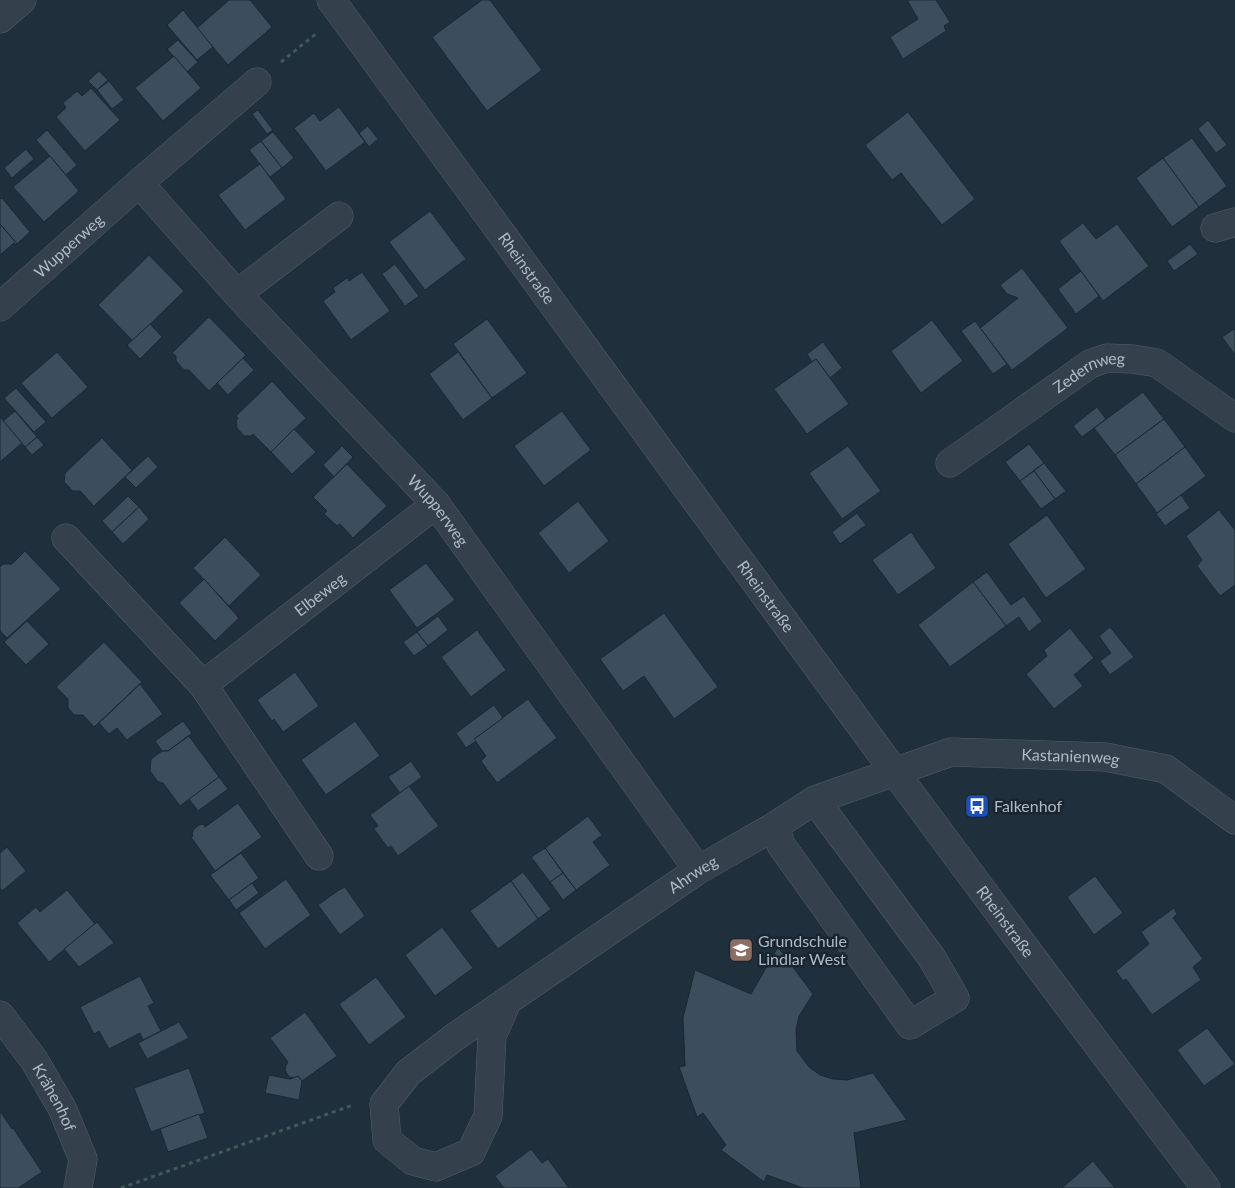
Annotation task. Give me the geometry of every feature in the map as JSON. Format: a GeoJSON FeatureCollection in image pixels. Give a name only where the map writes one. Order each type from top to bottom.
{"type":"FeatureCollection","features":[{"type":"Feature","properties":{"kind":"street"},"geometry":{"type":"LineString","coordinates":[[0,19],[22,0]]}},
{"type":"Feature","properties":{"kind":"street","name":"Rheinstraße"},"geometry":{"type":"LineString","coordinates":[[336,7],[893,772],[1206,1188]]}},
{"type":"Feature","properties":{"kind":"street","name":"Wupperweg"},"geometry":{"type":"LineString","coordinates":[[0,307],[257,82]]}},
{"type":"Feature","properties":{"kind":"street","name":"Wupperweg"},"geometry":{"type":"LineString","coordinates":[[140,183],[237,294],[436,504],[698,870]]}},
{"type":"Feature","properties":{"kind":"street"},"geometry":{"type":"LineString","coordinates":[[237,294],[339,216]]}},
{"type":"Feature","properties":{"kind":"street","name":"Zedernweg"},"geometry":{"type":"LineString","coordinates":[[950,463],[1090,364],[1107,358],[1133,359],[1157,363],[1235,418]]}},
{"type":"Feature","properties":{"kind":"street","name":"Elbeweg"},"geometry":{"type":"LineString","coordinates":[[203,685],[436,504]]}},
{"type":"Feature","properties":{"kind":"street"},"geometry":{"type":"LineString","coordinates":[[66,538],[203,685],[319,856]]}},
{"type":"Feature","properties":{"kind":"street","name":"Kastanienweg"},"geometry":{"type":"LineString","coordinates":[[893,772],[950,752],[1105,757],[1166,770],[1235,820]]}},
{"type":"Feature","properties":{"kind":"street","name":"Ahrweg"},"geometry":{"type":"LineString","coordinates":[[384,1104],[408,1073],[456,1036],[698,870],[775,826],[815,800],[893,772]]}},
{"type":"Feature","properties":{"kind":"street"},"geometry":{"type":"LineString","coordinates":[[775,826],[781,845],[910,1025],[955,998],[932,958],[815,800]]}},
{"type":"Feature","properties":{"kind":"street"},"geometry":{"type":"LineString","coordinates":[[384,1104],[387,1140],[412,1160],[436,1167],[471,1152],[488,1116],[492,1036],[507,1002]]}},
{"type":"Feature","properties":{"kind":"street","name":"Krähenhof"},"geometry":{"type":"LineString","coordinates":[[0,1015],[34,1060],[62,1108],[83,1159],[78,1188]]}},
{"type":"Feature","properties":{"kind":"path"},"geometry":{"type":"LineString","coordinates":[[257,82],[336,7]]}},
{"type":"Feature","properties":{"kind":"path"},"geometry":{"type":"LineString","coordinates":[[121,1188],[358,1103],[384,1104]]}},
{"type":"Feature","properties":{"kind":"building"},"geometry":{"type":"Polygon","coordinates":[[[229,0],[250,0],[272,27],[228,65],[197,28],[229,0]]]}},
{"type":"Feature","properties":{"kind":"building"},"geometry":{"type":"Polygon","coordinates":[[[482,0],[490,0],[542,70],[487,111],[432,37],[482,0]]]}},
{"type":"Feature","properties":{"kind":"building"},"geometry":{"type":"Polygon","coordinates":[[[907,0],[936,0],[950,22],[944,26],[946,31],[903,59],[890,37],[918,19],[907,0]]]}},
{"type":"Feature","properties":{"kind":"building"},"geometry":{"type":"Polygon","coordinates":[[[183,10],[213,47],[197,60],[167,25],[183,10]]]}},
{"type":"Feature","properties":{"kind":"building"},"geometry":{"type":"Polygon","coordinates":[[[178,40],[198,62],[187,72],[167,49],[178,40]]]}},
{"type":"Feature","properties":{"kind":"building"},"geometry":{"type":"Polygon","coordinates":[[[174,56],[201,88],[163,121],[135,88],[174,56]]]}},
{"type":"Feature","properties":{"kind":"building"},"geometry":{"type":"Polygon","coordinates":[[[99,71],[108,80],[97,90],[88,81],[99,71]]]}},
{"type":"Feature","properties":{"kind":"building"},"geometry":{"type":"Polygon","coordinates":[[[109,81],[124,100],[112,109],[97,90],[109,81]]]}},
{"type":"Feature","properties":{"kind":"building"},"geometry":{"type":"Polygon","coordinates":[[[91,88],[120,120],[85,151],[56,117],[66,108],[63,103],[77,91],[82,96],[91,88]]]}},
{"type":"Feature","properties":{"kind":"building"},"geometry":{"type":"Polygon","coordinates":[[[339,107],[365,142],[326,171],[294,128],[314,113],[320,121],[339,107]]]}},
{"type":"Feature","properties":{"kind":"building"},"geometry":{"type":"Polygon","coordinates":[[[258,110],[273,130],[267,134],[252,114],[258,110]]]}},
{"type":"Feature","properties":{"kind":"building"},"geometry":{"type":"Polygon","coordinates":[[[908,112],[975,199],[942,225],[901,173],[892,180],[865,145],[908,112]]]}},
{"type":"Feature","properties":{"kind":"building"},"geometry":{"type":"Polygon","coordinates":[[[1208,120],[1227,145],[1216,153],[1198,129],[1208,120]]]}},
{"type":"Feature","properties":{"kind":"building"},"geometry":{"type":"Polygon","coordinates":[[[368,126],[378,139],[369,147],[359,133],[368,126]]]}},
{"type":"Feature","properties":{"kind":"building"},"geometry":{"type":"Polygon","coordinates":[[[47,130],[77,165],[66,175],[36,140],[47,130]]]}},
{"type":"Feature","properties":{"kind":"building"},"geometry":{"type":"Polygon","coordinates":[[[273,132],[294,158],[282,168],[261,141],[273,132]]]}},
{"type":"Feature","properties":{"kind":"building"},"geometry":{"type":"Polygon","coordinates":[[[1192,138],[1227,186],[1199,207],[1163,158],[1192,138]]]}},
{"type":"Feature","properties":{"kind":"building"},"geometry":{"type":"Polygon","coordinates":[[[261,141],[282,168],[270,177],[249,150],[261,141]]]}},
{"type":"Feature","properties":{"kind":"building"},"geometry":{"type":"Polygon","coordinates":[[[26,149],[34,159],[12,178],[4,168],[26,149]]]}},
{"type":"Feature","properties":{"kind":"building"},"geometry":{"type":"Polygon","coordinates":[[[50,156],[79,191],[44,222],[13,187],[50,156]]]}},
{"type":"Feature","properties":{"kind":"building"},"geometry":{"type":"Polygon","coordinates":[[[1163,158],[1199,207],[1172,227],[1136,178],[1163,158]]]}},
{"type":"Feature","properties":{"kind":"building"},"geometry":{"type":"Polygon","coordinates":[[[260,164],[286,199],[245,230],[218,195],[260,164]]]}},
{"type":"Feature","properties":{"kind":"building"},"geometry":{"type":"Polygon","coordinates":[[[2,198],[30,232],[17,244],[0,224],[0,199],[2,198]]]}},
{"type":"Feature","properties":{"kind":"building"},"geometry":{"type":"Polygon","coordinates":[[[430,211],[466,259],[425,290],[389,242],[430,211]]]}},
{"type":"Feature","properties":{"kind":"building"},"geometry":{"type":"Polygon","coordinates":[[[1083,223],[1096,239],[1117,224],[1149,266],[1103,301],[1059,241],[1083,223]]]}},
{"type":"Feature","properties":{"kind":"building"},"geometry":{"type":"Polygon","coordinates":[[[0,224],[17,244],[14,243],[0,255],[0,224]]]}},
{"type":"Feature","properties":{"kind":"building"},"geometry":{"type":"Polygon","coordinates":[[[1190,244],[1198,254],[1174,271],[1167,261],[1190,244]]]}},
{"type":"Feature","properties":{"kind":"building"},"geometry":{"type":"Polygon","coordinates":[[[149,255],[184,291],[133,341],[98,305],[149,255]]]}},
{"type":"Feature","properties":{"kind":"building"},"geometry":{"type":"Polygon","coordinates":[[[395,264],[419,296],[405,306],[382,274],[395,264]]]}},
{"type":"Feature","properties":{"kind":"building"},"geometry":{"type":"Polygon","coordinates":[[[1022,268],[1068,328],[1012,370],[980,328],[1018,298],[1007,294],[1000,285],[1022,268]]]}},
{"type":"Feature","properties":{"kind":"building"},"geometry":{"type":"Polygon","coordinates":[[[1081,271],[1099,296],[1076,314],[1058,289],[1081,271]]]}},
{"type":"Feature","properties":{"kind":"building"},"geometry":{"type":"Polygon","coordinates":[[[362,272],[390,311],[351,340],[323,301],[335,292],[333,288],[347,278],[349,281],[362,272]]]}},
{"type":"Feature","properties":{"kind":"building"},"geometry":{"type":"Polygon","coordinates":[[[209,317],[246,355],[209,391],[189,370],[184,370],[176,361],[176,356],[172,353],[209,317]]]}},
{"type":"Feature","properties":{"kind":"building"},"geometry":{"type":"Polygon","coordinates":[[[487,319],[527,373],[492,398],[453,344],[487,319]]]}},
{"type":"Feature","properties":{"kind":"building"},"geometry":{"type":"Polygon","coordinates":[[[932,320],[963,361],[921,393],[891,351],[932,320]]]}},
{"type":"Feature","properties":{"kind":"building"},"geometry":{"type":"Polygon","coordinates":[[[975,321],[1007,364],[993,374],[961,331],[975,321]]]}},
{"type":"Feature","properties":{"kind":"building"},"geometry":{"type":"Polygon","coordinates":[[[150,324],[162,337],[140,359],[127,345],[150,324]]]}},
{"type":"Feature","properties":{"kind":"building"},"geometry":{"type":"Polygon","coordinates":[[[1235,330],[1235,355],[1222,337],[1235,330]]]}},
{"type":"Feature","properties":{"kind":"building"},"geometry":{"type":"Polygon","coordinates":[[[823,342],[842,368],[830,378],[816,359],[812,362],[807,354],[823,342]]]}},
{"type":"Feature","properties":{"kind":"building"},"geometry":{"type":"Polygon","coordinates":[[[57,352],[88,387],[52,418],[21,383],[57,352]]]}},
{"type":"Feature","properties":{"kind":"building"},"geometry":{"type":"Polygon","coordinates":[[[458,352],[492,398],[463,420],[429,374],[458,352]]]}},
{"type":"Feature","properties":{"kind":"building"},"geometry":{"type":"Polygon","coordinates":[[[243,358],[254,370],[228,395],[217,383],[243,358]]]}},
{"type":"Feature","properties":{"kind":"building"},"geometry":{"type":"Polygon","coordinates":[[[816,359],[849,404],[807,434],[774,389],[816,359]]]}},
{"type":"Feature","properties":{"kind":"building"},"geometry":{"type":"Polygon","coordinates":[[[272,381],[306,418],[271,452],[253,434],[251,436],[244,436],[237,428],[236,421],[238,418],[236,416],[272,381]]]}},
{"type":"Feature","properties":{"kind":"building"},"geometry":{"type":"Polygon","coordinates":[[[16,388],[46,422],[34,432],[4,398],[16,388]]]}},
{"type":"Feature","properties":{"kind":"building"},"geometry":{"type":"Polygon","coordinates":[[[1143,392],[1164,419],[1115,455],[1094,428],[1143,392]]]}},
{"type":"Feature","properties":{"kind":"building"},"geometry":{"type":"Polygon","coordinates":[[[1097,407],[1106,419],[1082,437],[1073,426],[1097,407]]]}},
{"type":"Feature","properties":{"kind":"building"},"geometry":{"type":"Polygon","coordinates":[[[15,411],[37,437],[25,447],[3,421],[15,411]]]}},
{"type":"Feature","properties":{"kind":"building"},"geometry":{"type":"Polygon","coordinates":[[[562,411],[591,450],[544,486],[514,446],[562,411]]]}},
{"type":"Feature","properties":{"kind":"building"},"geometry":{"type":"Polygon","coordinates":[[[0,417],[22,443],[0,462],[0,417]]]}},
{"type":"Feature","properties":{"kind":"building"},"geometry":{"type":"Polygon","coordinates":[[[1164,419],[1185,447],[1136,484],[1115,455],[1164,419]]]}},
{"type":"Feature","properties":{"kind":"building"},"geometry":{"type":"Polygon","coordinates":[[[294,429],[316,452],[292,474],[271,452],[294,429]]]}},
{"type":"Feature","properties":{"kind":"building"},"geometry":{"type":"Polygon","coordinates":[[[37,437],[44,445],[32,455],[25,447],[37,437]]]}},
{"type":"Feature","properties":{"kind":"building"},"geometry":{"type":"Polygon","coordinates":[[[102,438],[132,470],[94,506],[80,491],[73,491],[64,482],[65,473],[102,438]]]}},
{"type":"Feature","properties":{"kind":"building"},"geometry":{"type":"Polygon","coordinates":[[[1029,444],[1044,463],[1020,481],[1005,462],[1029,444]]]}},
{"type":"Feature","properties":{"kind":"building"},"geometry":{"type":"Polygon","coordinates":[[[342,446],[353,457],[334,477],[323,465],[342,446]]]}},
{"type":"Feature","properties":{"kind":"building"},"geometry":{"type":"Polygon","coordinates":[[[848,446],[881,491],[842,519],[809,473],[848,446]]]}},
{"type":"Feature","properties":{"kind":"building"},"geometry":{"type":"Polygon","coordinates":[[[1185,447],[1206,476],[1157,513],[1136,484],[1185,447]]]}},
{"type":"Feature","properties":{"kind":"building"},"geometry":{"type":"Polygon","coordinates":[[[148,456],[158,467],[136,488],[125,477],[148,456]]]}},
{"type":"Feature","properties":{"kind":"building"},"geometry":{"type":"Polygon","coordinates":[[[1044,463],[1066,491],[1055,499],[1034,471],[1044,463]]]}},
{"type":"Feature","properties":{"kind":"building"},"geometry":{"type":"Polygon","coordinates":[[[347,464],[387,506],[353,538],[340,524],[337,526],[324,514],[327,511],[313,497],[347,464]]]}},
{"type":"Feature","properties":{"kind":"building"},"geometry":{"type":"Polygon","coordinates":[[[1034,471],[1055,499],[1041,509],[1020,481],[1034,471]]]}},
{"type":"Feature","properties":{"kind":"building"},"geometry":{"type":"Polygon","coordinates":[[[1181,495],[1190,508],[1165,526],[1156,514],[1181,495]]]}},
{"type":"Feature","properties":{"kind":"building"},"geometry":{"type":"Polygon","coordinates":[[[128,496],[139,507],[112,532],[102,521],[128,496]]]}},
{"type":"Feature","properties":{"kind":"building"},"geometry":{"type":"Polygon","coordinates":[[[578,501],[609,541],[569,573],[538,533],[578,501]]]}},
{"type":"Feature","properties":{"kind":"building"},"geometry":{"type":"Polygon","coordinates":[[[139,507],[149,519],[123,544],[112,532],[139,507]]]}},
{"type":"Feature","properties":{"kind":"building"},"geometry":{"type":"Polygon","coordinates":[[[1219,510],[1235,530],[1235,585],[1220,596],[1197,566],[1202,560],[1186,536],[1219,510]]]}},
{"type":"Feature","properties":{"kind":"building"},"geometry":{"type":"Polygon","coordinates":[[[857,513],[866,525],[840,544],[832,532],[857,513]]]}},
{"type":"Feature","properties":{"kind":"building"},"geometry":{"type":"Polygon","coordinates":[[[1047,515],[1086,569],[1046,598],[1008,544],[1047,515]]]}},
{"type":"Feature","properties":{"kind":"building"},"geometry":{"type":"Polygon","coordinates":[[[911,532],[936,568],[898,595],[872,560],[911,532]]]}},
{"type":"Feature","properties":{"kind":"building"},"geometry":{"type":"Polygon","coordinates":[[[225,537],[261,575],[229,606],[193,568],[225,537]]]}},
{"type":"Feature","properties":{"kind":"building"},"geometry":{"type":"Polygon","coordinates":[[[25,551],[61,589],[7,638],[0,631],[0,567],[3,564],[12,564],[25,551]]]}},
{"type":"Feature","properties":{"kind":"building"},"geometry":{"type":"Polygon","coordinates":[[[426,563],[455,600],[417,628],[389,590],[426,563]]]}},
{"type":"Feature","properties":{"kind":"building"},"geometry":{"type":"Polygon","coordinates":[[[987,572],[1011,605],[1024,596],[1042,621],[1029,632],[1019,617],[1006,626],[973,582],[987,572]]]}},
{"type":"Feature","properties":{"kind":"building"},"geometry":{"type":"Polygon","coordinates":[[[204,579],[239,618],[215,641],[179,603],[204,579]]]}},
{"type":"Feature","properties":{"kind":"building"},"geometry":{"type":"Polygon","coordinates":[[[973,582],[1006,626],[950,667],[918,625],[973,582]]]}},
{"type":"Feature","properties":{"kind":"building"},"geometry":{"type":"Polygon","coordinates":[[[664,613],[718,687],[674,719],[644,676],[623,691],[600,659],[664,613]]]}},
{"type":"Feature","properties":{"kind":"building"},"geometry":{"type":"Polygon","coordinates":[[[438,616],[448,630],[428,646],[417,632],[438,616]]]}},
{"type":"Feature","properties":{"kind":"building"},"geometry":{"type":"Polygon","coordinates":[[[27,621],[49,644],[26,665],[4,642],[27,621]]]}},
{"type":"Feature","properties":{"kind":"building"},"geometry":{"type":"Polygon","coordinates":[[[1110,627],[1134,657],[1110,675],[1100,661],[1111,653],[1099,636],[1110,627]]]}},
{"type":"Feature","properties":{"kind":"building"},"geometry":{"type":"Polygon","coordinates":[[[1070,628],[1094,658],[1074,675],[1083,686],[1054,709],[1026,674],[1047,656],[1044,650],[1070,628]]]}},
{"type":"Feature","properties":{"kind":"building"},"geometry":{"type":"Polygon","coordinates":[[[477,630],[506,670],[471,697],[441,657],[477,630]]]}},
{"type":"Feature","properties":{"kind":"building"},"geometry":{"type":"Polygon","coordinates":[[[417,632],[428,646],[414,656],[403,642],[417,632]]]}},
{"type":"Feature","properties":{"kind":"building"},"geometry":{"type":"Polygon","coordinates":[[[104,642],[142,682],[94,727],[83,715],[74,715],[68,708],[68,699],[56,687],[104,642]]]}},
{"type":"Feature","properties":{"kind":"building"},"geometry":{"type":"Polygon","coordinates":[[[295,672],[319,706],[283,732],[274,719],[272,721],[257,700],[295,672]]]}},
{"type":"Feature","properties":{"kind":"building"},"geometry":{"type":"Polygon","coordinates":[[[140,684],[163,714],[127,740],[117,728],[109,734],[99,723],[140,684]]]}},
{"type":"Feature","properties":{"kind":"building"},"geometry":{"type":"Polygon","coordinates":[[[528,699],[557,738],[497,783],[481,761],[486,756],[474,739],[528,699]]]}},
{"type":"Feature","properties":{"kind":"building"},"geometry":{"type":"Polygon","coordinates":[[[494,705],[503,718],[474,739],[476,741],[466,748],[456,733],[494,705]]]}},
{"type":"Feature","properties":{"kind":"building"},"geometry":{"type":"Polygon","coordinates":[[[183,721],[192,733],[168,751],[162,751],[155,741],[183,721]]]}},
{"type":"Feature","properties":{"kind":"building"},"geometry":{"type":"Polygon","coordinates":[[[355,721],[380,756],[326,795],[301,760],[355,721]]]}},
{"type":"Feature","properties":{"kind":"building"},"geometry":{"type":"Polygon","coordinates":[[[189,736],[219,777],[180,806],[163,783],[158,782],[150,771],[151,759],[162,751],[168,751],[189,736]]]}},
{"type":"Feature","properties":{"kind":"building"},"geometry":{"type":"Polygon","coordinates":[[[411,761],[422,777],[400,793],[388,777],[411,761]]]}},
{"type":"Feature","properties":{"kind":"building"},"geometry":{"type":"Polygon","coordinates":[[[219,777],[228,789],[198,811],[189,799],[219,777]]]}},
{"type":"Feature","properties":{"kind":"building"},"geometry":{"type":"Polygon","coordinates":[[[409,786],[439,826],[398,856],[391,846],[388,848],[374,829],[378,826],[370,815],[409,786]]]}},
{"type":"Feature","properties":{"kind":"building"},"geometry":{"type":"Polygon","coordinates":[[[238,803],[262,837],[215,871],[191,837],[193,836],[192,833],[199,825],[204,824],[205,827],[238,803]]]}},
{"type":"Feature","properties":{"kind":"building"},"geometry":{"type":"Polygon","coordinates":[[[588,816],[602,835],[593,842],[610,865],[576,890],[545,848],[588,816]]]}},
{"type":"Feature","properties":{"kind":"building"},"geometry":{"type":"Polygon","coordinates":[[[7,847],[26,871],[2,891],[0,888],[0,853],[7,847]]]}},
{"type":"Feature","properties":{"kind":"building"},"geometry":{"type":"Polygon","coordinates":[[[545,848],[563,873],[550,882],[531,857],[545,848]]]}},
{"type":"Feature","properties":{"kind":"building"},"geometry":{"type":"Polygon","coordinates":[[[241,853],[259,878],[229,900],[210,875],[241,853]]]}},
{"type":"Feature","properties":{"kind":"building"},"geometry":{"type":"Polygon","coordinates":[[[523,872],[551,909],[538,919],[511,881],[523,872]]]}},
{"type":"Feature","properties":{"kind":"building"},"geometry":{"type":"Polygon","coordinates":[[[563,873],[576,890],[563,900],[550,882],[563,873]]]}},
{"type":"Feature","properties":{"kind":"building"},"geometry":{"type":"Polygon","coordinates":[[[1095,876],[1123,913],[1094,935],[1067,897],[1095,876]]]}},
{"type":"Feature","properties":{"kind":"building"},"geometry":{"type":"Polygon","coordinates":[[[286,879],[311,915],[265,949],[239,913],[286,879]]]}},
{"type":"Feature","properties":{"kind":"building"},"geometry":{"type":"Polygon","coordinates":[[[511,881],[538,919],[498,949],[470,911],[511,881]]]}},
{"type":"Feature","properties":{"kind":"building"},"geometry":{"type":"Polygon","coordinates":[[[252,883],[259,893],[236,910],[229,900],[252,883]]]}},
{"type":"Feature","properties":{"kind":"building"},"geometry":{"type":"Polygon","coordinates":[[[345,887],[365,916],[340,935],[318,905],[345,887]]]}},
{"type":"Feature","properties":{"kind":"building"},"geometry":{"type":"Polygon","coordinates":[[[67,890],[95,924],[49,962],[17,923],[36,907],[40,912],[67,890]]]}},
{"type":"Feature","properties":{"kind":"building"},"geometry":{"type":"Polygon","coordinates":[[[1174,908],[1177,914],[1173,918],[1203,959],[1193,967],[1201,980],[1152,1015],[1126,979],[1123,981],[1116,971],[1149,944],[1141,932],[1174,908]]]}},
{"type":"Feature","properties":{"kind":"building"},"geometry":{"type":"Polygon","coordinates":[[[97,922],[114,943],[79,967],[64,949],[97,922]]]}},
{"type":"Feature","properties":{"kind":"building"},"geometry":{"type":"Polygon","coordinates":[[[442,927],[473,968],[435,996],[405,955],[442,927]]]}},
{"type":"Feature","properties":{"kind":"building"},"geometry":{"type":"Polygon","coordinates":[[[778,947],[813,994],[799,1016],[796,1030],[797,1051],[809,1067],[820,1075],[833,1079],[847,1080],[873,1073],[907,1120],[854,1133],[861,1188],[803,1188],[767,1175],[764,1182],[721,1150],[726,1145],[703,1113],[697,1117],[679,1067],[685,1066],[683,1018],[695,970],[751,994],[778,947]]]}},
{"type":"Feature","properties":{"kind":"building"},"geometry":{"type":"Polygon","coordinates":[[[140,976],[154,1003],[148,1006],[161,1031],[143,1040],[140,1033],[109,1049],[99,1031],[94,1034],[80,1007],[140,976]]]}},
{"type":"Feature","properties":{"kind":"building"},"geometry":{"type":"Polygon","coordinates":[[[376,977],[406,1017],[369,1045],[339,1004],[376,977]]]}},
{"type":"Feature","properties":{"kind":"building"},"geometry":{"type":"Polygon","coordinates":[[[305,1012],[337,1056],[302,1081],[298,1076],[295,1078],[289,1077],[285,1070],[288,1062],[270,1038],[305,1012]]]}},
{"type":"Feature","properties":{"kind":"building"},"geometry":{"type":"Polygon","coordinates":[[[179,1022],[189,1038],[147,1059],[138,1043],[179,1022]]]}},
{"type":"Feature","properties":{"kind":"building"},"geometry":{"type":"Polygon","coordinates":[[[1207,1028],[1235,1064],[1204,1086],[1177,1050],[1207,1028]]]}},
{"type":"Feature","properties":{"kind":"building"},"geometry":{"type":"Polygon","coordinates":[[[189,1068],[205,1113],[151,1132],[134,1088],[189,1068]]]}},
{"type":"Feature","properties":{"kind":"building"},"geometry":{"type":"Polygon","coordinates":[[[269,1075],[290,1079],[298,1076],[302,1081],[299,1100],[265,1093],[269,1075]]]}},
{"type":"Feature","properties":{"kind":"building"},"geometry":{"type":"Polygon","coordinates":[[[0,1111],[42,1172],[18,1188],[0,1188],[0,1111]]]}},
{"type":"Feature","properties":{"kind":"building"},"geometry":{"type":"Polygon","coordinates":[[[199,1114],[208,1138],[168,1152],[160,1129],[199,1114]]]}},
{"type":"Feature","properties":{"kind":"building"},"geometry":{"type":"Polygon","coordinates":[[[531,1149],[542,1163],[548,1159],[569,1188],[504,1188],[495,1176],[531,1149]]]}},
{"type":"Feature","properties":{"kind":"building"},"geometry":{"type":"Polygon","coordinates":[[[1093,1161],[1115,1188],[1062,1188],[1093,1161]]]}},
{"type":"Feature","properties":{"kind":"place","name":"Falkenhof"},"geometry":{"type":"Point","coordinates":[977,806]}},
{"type":"Feature","properties":{"kind":"place","name":"Grundschule Lindlar West"},"geometry":{"type":"Point","coordinates":[741,950]}}]}
